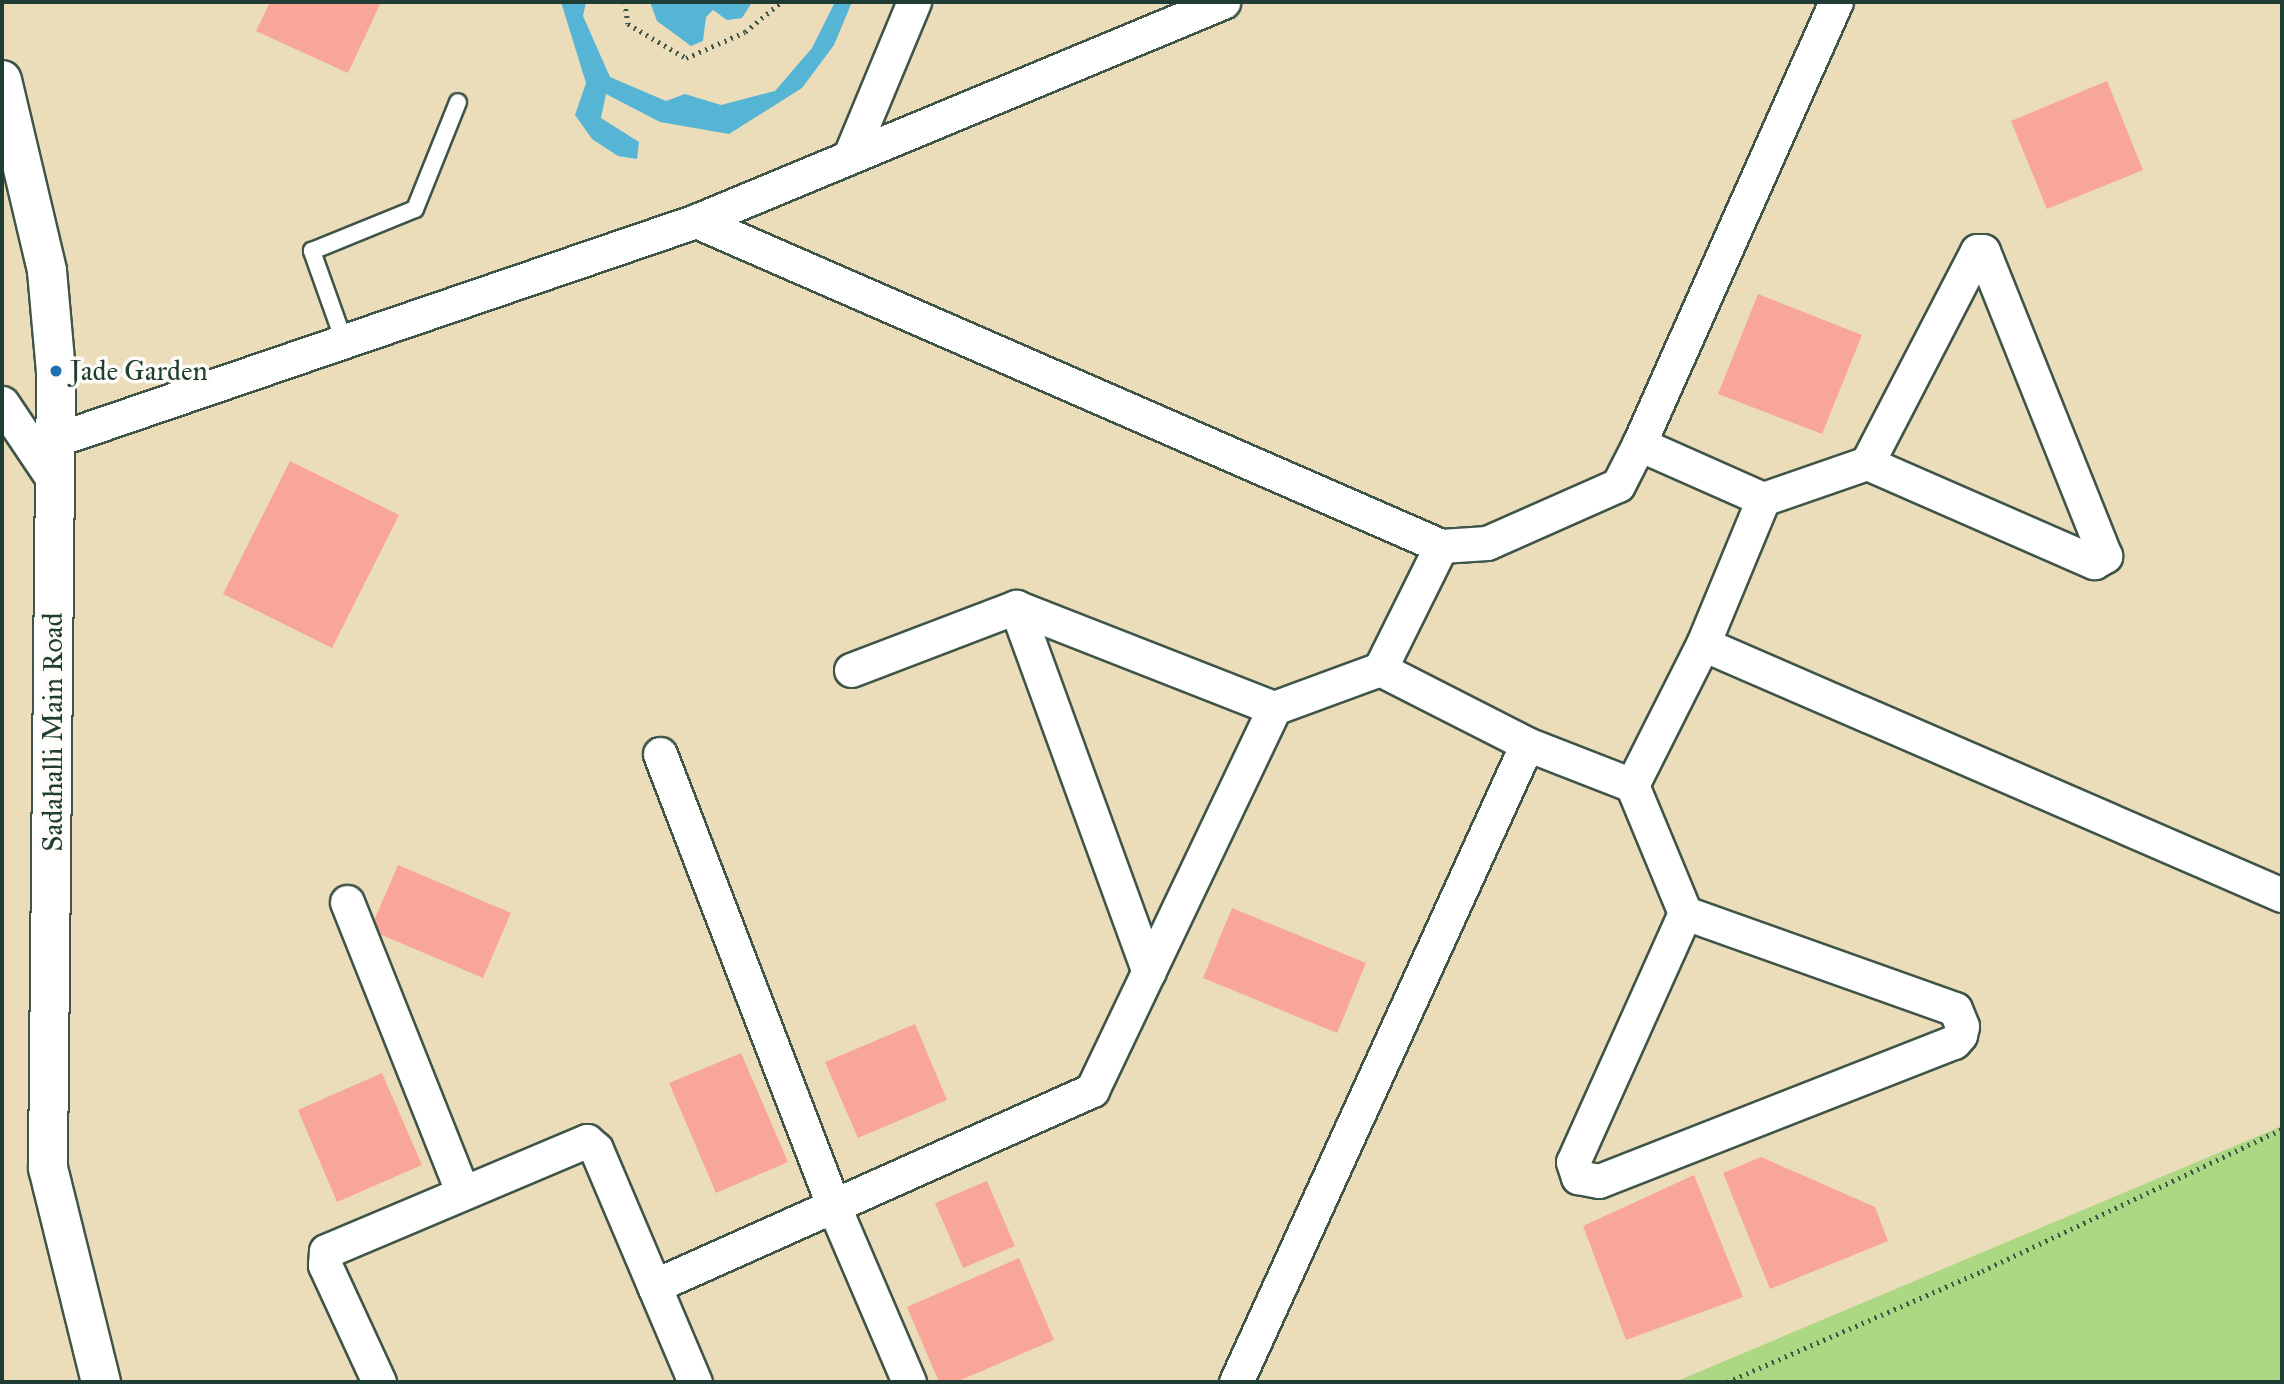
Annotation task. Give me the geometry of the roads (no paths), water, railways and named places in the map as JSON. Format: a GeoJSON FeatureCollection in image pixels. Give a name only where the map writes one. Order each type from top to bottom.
{"type":"FeatureCollection","features":[{"type":"Feature","properties":{"kind":"street"},"geometry":{"type":"LineString","coordinates":[[851,153],[914,2]]}},
{"type":"Feature","properties":{"kind":"street"},"geometry":{"type":"LineString","coordinates":[[58,439],[696,221],[851,153],[1223,2]]}},
{"type":"Feature","properties":{"kind":"street"},"geometry":{"type":"LineString","coordinates":[[696,221],[1441,546],[1487,543],[1618,485],[1639,444],[1836,2]]}},
{"type":"Feature","properties":{"kind":"street","name":"Sadahalli Main Road"},"geometry":{"type":"LineString","coordinates":[[2,80],[8,140],[47,271],[58,439],[55,482],[48,1168],[101,1382]]}},
{"type":"Feature","properties":{"kind":"street"},"geometry":{"type":"LineString","coordinates":[[1639,444],[1763,499],[1867,463],[2094,562],[2105,556],[1983,251],[1977,251],[1867,463]]}},
{"type":"Feature","properties":{"kind":"street"},"geometry":{"type":"LineString","coordinates":[[2,403],[55,482]]}},
{"type":"Feature","properties":{"kind":"street"},"geometry":{"type":"LineString","coordinates":[[1632,785],[1703,644],[1763,499]]}},
{"type":"Feature","properties":{"kind":"street"},"geometry":{"type":"LineString","coordinates":[[851,670],[1016,607],[1274,708],[1380,669],[1441,546]]}},
{"type":"Feature","properties":{"kind":"street"},"geometry":{"type":"LineString","coordinates":[[1016,607],[1149,972]]}},
{"type":"Feature","properties":{"kind":"street"},"geometry":{"type":"LineString","coordinates":[[1703,644],[2282,895]]}},
{"type":"Feature","properties":{"kind":"street"},"geometry":{"type":"LineString","coordinates":[[1380,669],[1527,744],[1632,785],[1685,913],[1573,1162],[1584,1182],[1599,1181],[1942,1047],[1960,1035],[1962,1026],[1955,1009],[1685,913]]}},
{"type":"Feature","properties":{"kind":"street"},"geometry":{"type":"LineString","coordinates":[[654,1286],[1092,1090],[1274,708]]}},
{"type":"Feature","properties":{"kind":"street"},"geometry":{"type":"LineString","coordinates":[[1236,1382],[1527,744]]}},
{"type":"Feature","properties":{"kind":"street"},"geometry":{"type":"LineString","coordinates":[[660,754],[834,1207],[909,1382]]}},
{"type":"Feature","properties":{"kind":"street"},"geometry":{"type":"LineString","coordinates":[[347,902],[463,1194]]}},
{"type":"Feature","properties":{"kind":"street"},"geometry":{"type":"LineString","coordinates":[[379,1382],[325,1265],[326,1251],[587,1141],[596,1149],[695,1382]]}},
{"type":"Feature","properties":{"kind":"lane"},"geometry":{"type":"LineString","coordinates":[[344,341],[312,251],[415,209],[458,102]]}},
{"type":"Feature","properties":{"kind":"water"},"geometry":{"type":"Polygon","coordinates":[[[561,2],[586,2],[583,16],[610,77],[666,101],[685,94],[721,105],[775,91],[812,48],[835,2],[852,2],[834,45],[802,88],[729,134],[660,122],[606,94],[601,118],[639,142],[637,159],[618,156],[592,139],[575,115],[586,83],[561,2]]]}},
{"type":"Feature","properties":{"kind":"water"},"geometry":{"type":"Polygon","coordinates":[[[650,2],[751,4],[742,18],[727,20],[713,10],[706,17],[703,41],[691,46],[657,21],[650,2]]]}},
{"type":"Feature","properties":{"kind":"place","name":"Jade Garden"},"geometry":{"type":"Point","coordinates":[56,371]}}]}
